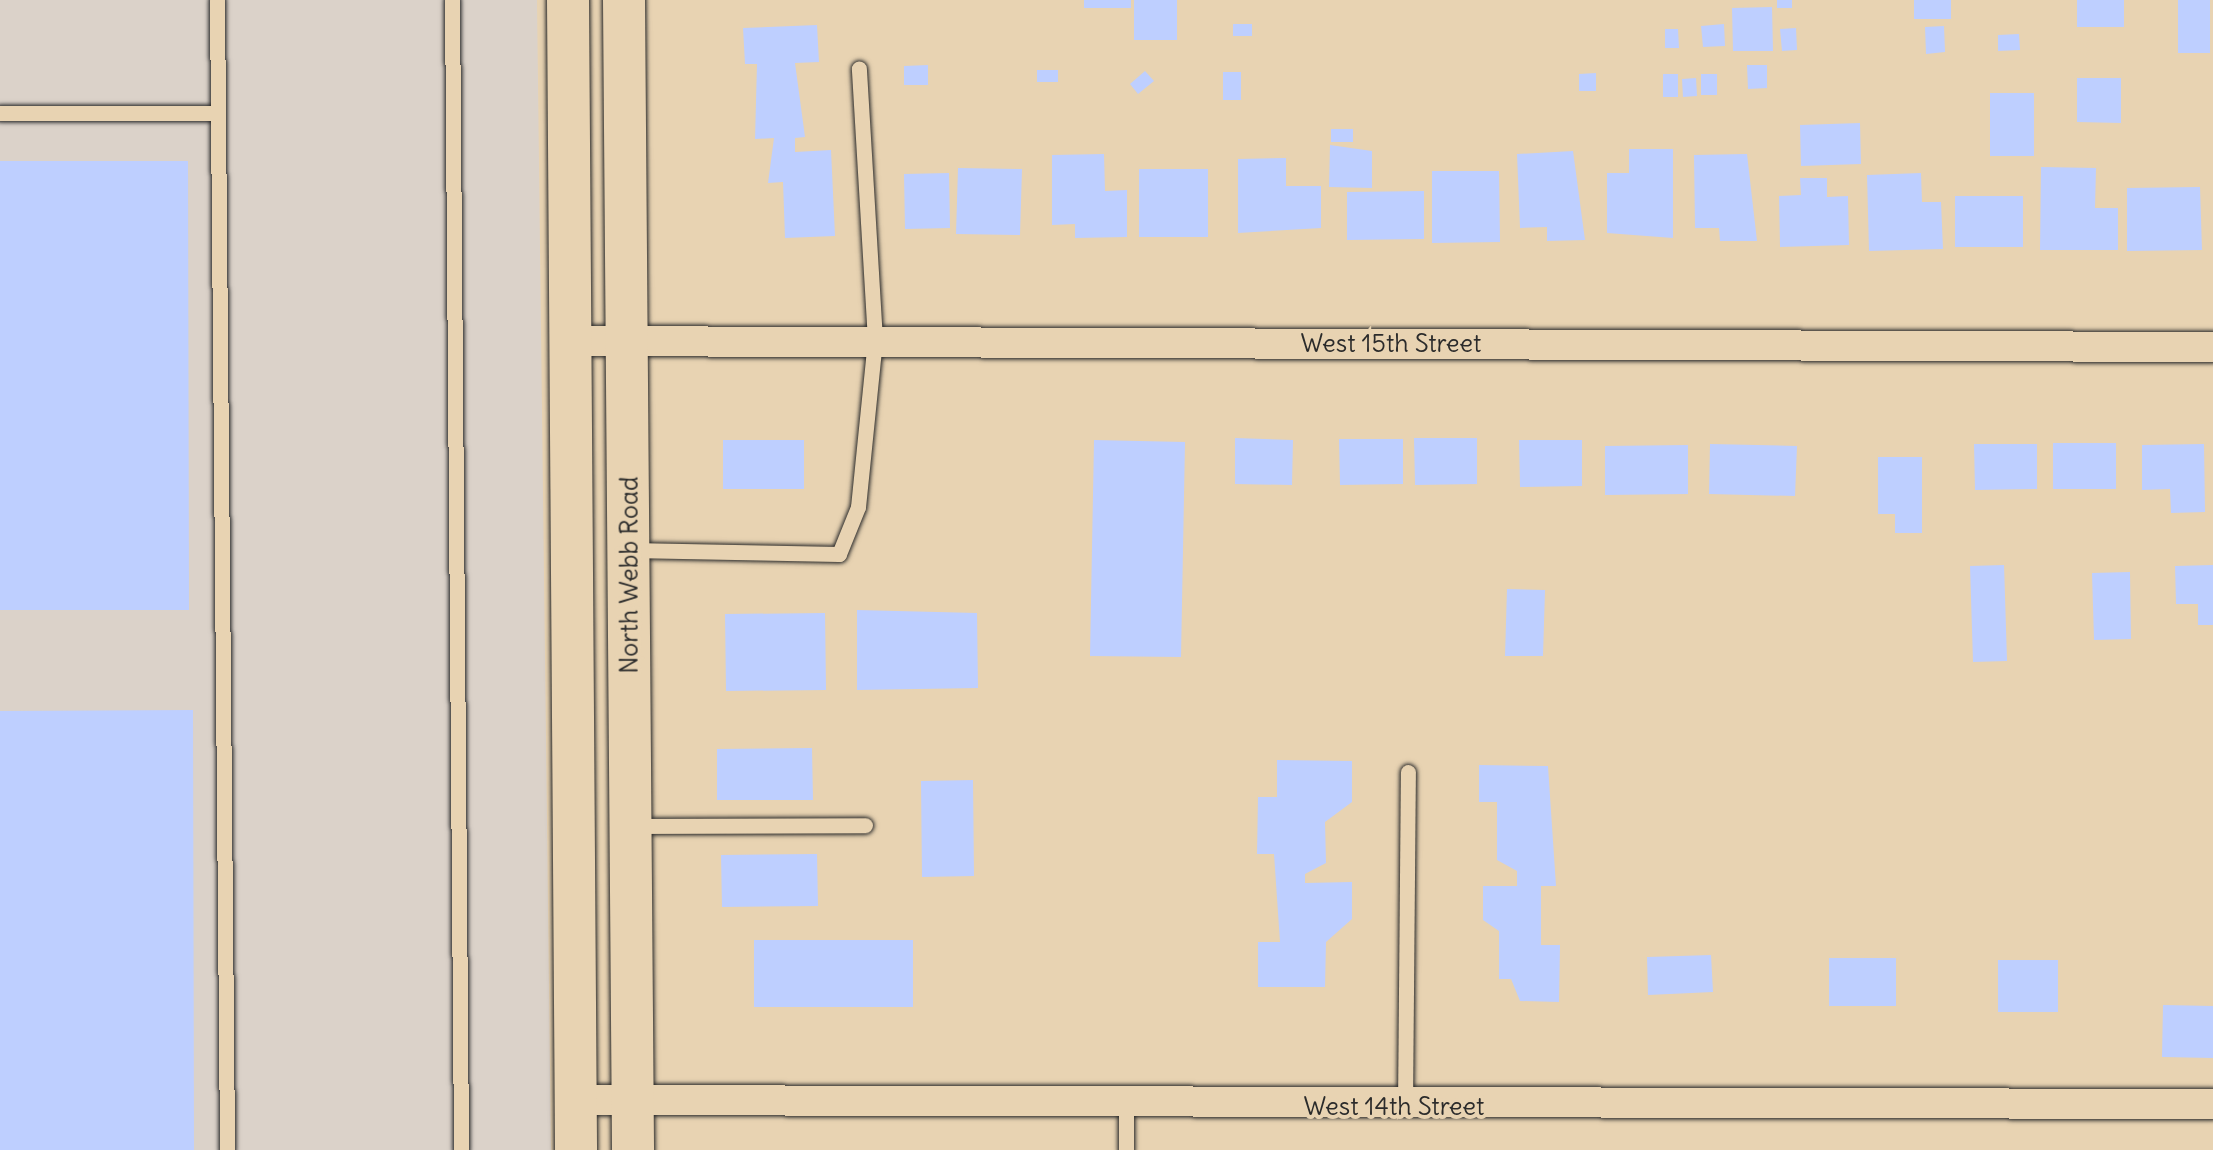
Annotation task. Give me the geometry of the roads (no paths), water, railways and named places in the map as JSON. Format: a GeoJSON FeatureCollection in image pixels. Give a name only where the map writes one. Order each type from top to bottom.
{"type":"FeatureCollection","features":[{"type":"Feature","properties":{"kind":"main road"},"geometry":{"type":"LineString","coordinates":[[568,0],[576,1150]]}},
{"type":"Feature","properties":{"kind":"main road","name":"North Webb Road"},"geometry":{"type":"LineString","coordinates":[[624,0],[633,1150]]}},
{"type":"Feature","properties":{"kind":"street","name":"West 15th Street"},"geometry":{"type":"LineString","coordinates":[[570,341],[2213,347]]}},
{"type":"Feature","properties":{"kind":"street","name":"West 14th Street"},"geometry":{"type":"LineString","coordinates":[[576,1100],[1126,1106],[2213,1104]]}},
{"type":"Feature","properties":{"kind":"lane"},"geometry":{"type":"LineString","coordinates":[[217,0],[227,1150]]}},
{"type":"Feature","properties":{"kind":"lane"},"geometry":{"type":"LineString","coordinates":[[452,0],[461,1150]]}},
{"type":"Feature","properties":{"kind":"lane"},"geometry":{"type":"LineString","coordinates":[[629,550],[839,554],[858,508],[875,340],[859,68]]}},
{"type":"Feature","properties":{"kind":"lane"},"geometry":{"type":"LineString","coordinates":[[0,114],[218,114]]}},
{"type":"Feature","properties":{"kind":"lane"},"geometry":{"type":"LineString","coordinates":[[1405,1106],[1408,772]]}},
{"type":"Feature","properties":{"kind":"lane"},"geometry":{"type":"LineString","coordinates":[[630,826],[865,825]]}},
{"type":"Feature","properties":{"kind":"lane"},"geometry":{"type":"LineString","coordinates":[[1126,1106],[1126,1150]]}}]}
